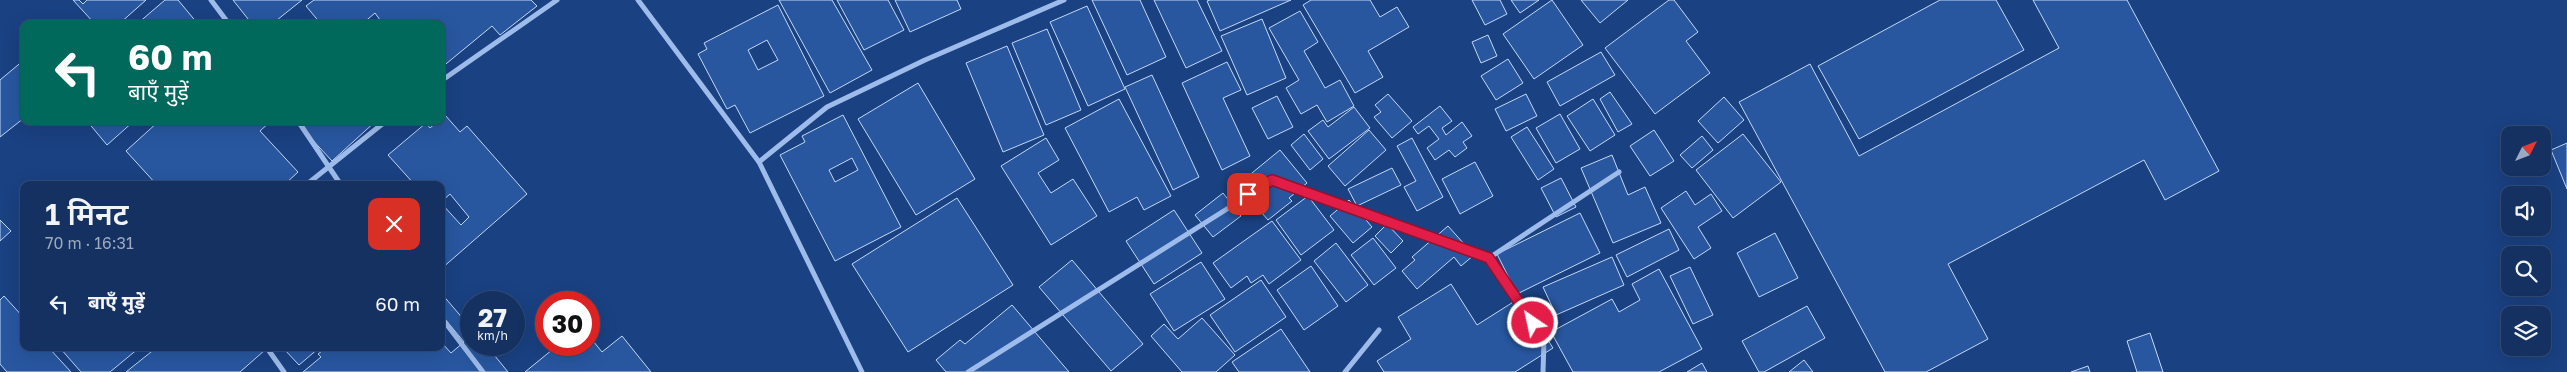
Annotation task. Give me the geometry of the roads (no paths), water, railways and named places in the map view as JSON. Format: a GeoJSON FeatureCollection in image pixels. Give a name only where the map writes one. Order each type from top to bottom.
{"type":"FeatureCollection","features":[{"type":"Feature","properties":{"kind":"street"},"geometry":{"type":"LineString","coordinates":[[211,0],[225,20]]}},
{"type":"Feature","properties":{"kind":"street"},"geometry":{"type":"LineString","coordinates":[[445,78],[557,0]]}},
{"type":"Feature","properties":{"kind":"street"},"geometry":{"type":"LineString","coordinates":[[638,0],[759,162],[862,372]]}},
{"type":"Feature","properties":{"kind":"street"},"geometry":{"type":"LineString","coordinates":[[759,162],[827,107],[925,60],[1064,0]]}},
{"type":"Feature","properties":{"kind":"street"},"geometry":{"type":"LineString","coordinates":[[301,125],[339,181]]}},
{"type":"Feature","properties":{"kind":"street"},"geometry":{"type":"LineString","coordinates":[[311,181],[381,125]]}},
{"type":"Feature","properties":{"kind":"street"},"geometry":{"type":"LineString","coordinates":[[1489,258],[1619,172]]}},
{"type":"Feature","properties":{"kind":"street"},"geometry":{"type":"LineString","coordinates":[[968,372],[1272,180],[1489,258],[1544,340],[1543,372]]}},
{"type":"Feature","properties":{"kind":"street"},"geometry":{"type":"LineString","coordinates":[[445,322],[483,372]]}},
{"type":"Feature","properties":{"kind":"street"},"geometry":{"type":"LineString","coordinates":[[1345,372],[1379,330]]}},
{"type":"Feature","properties":{"kind":"street"},"geometry":{"type":"LineString","coordinates":[[269,351],[284,372]]}}]}
